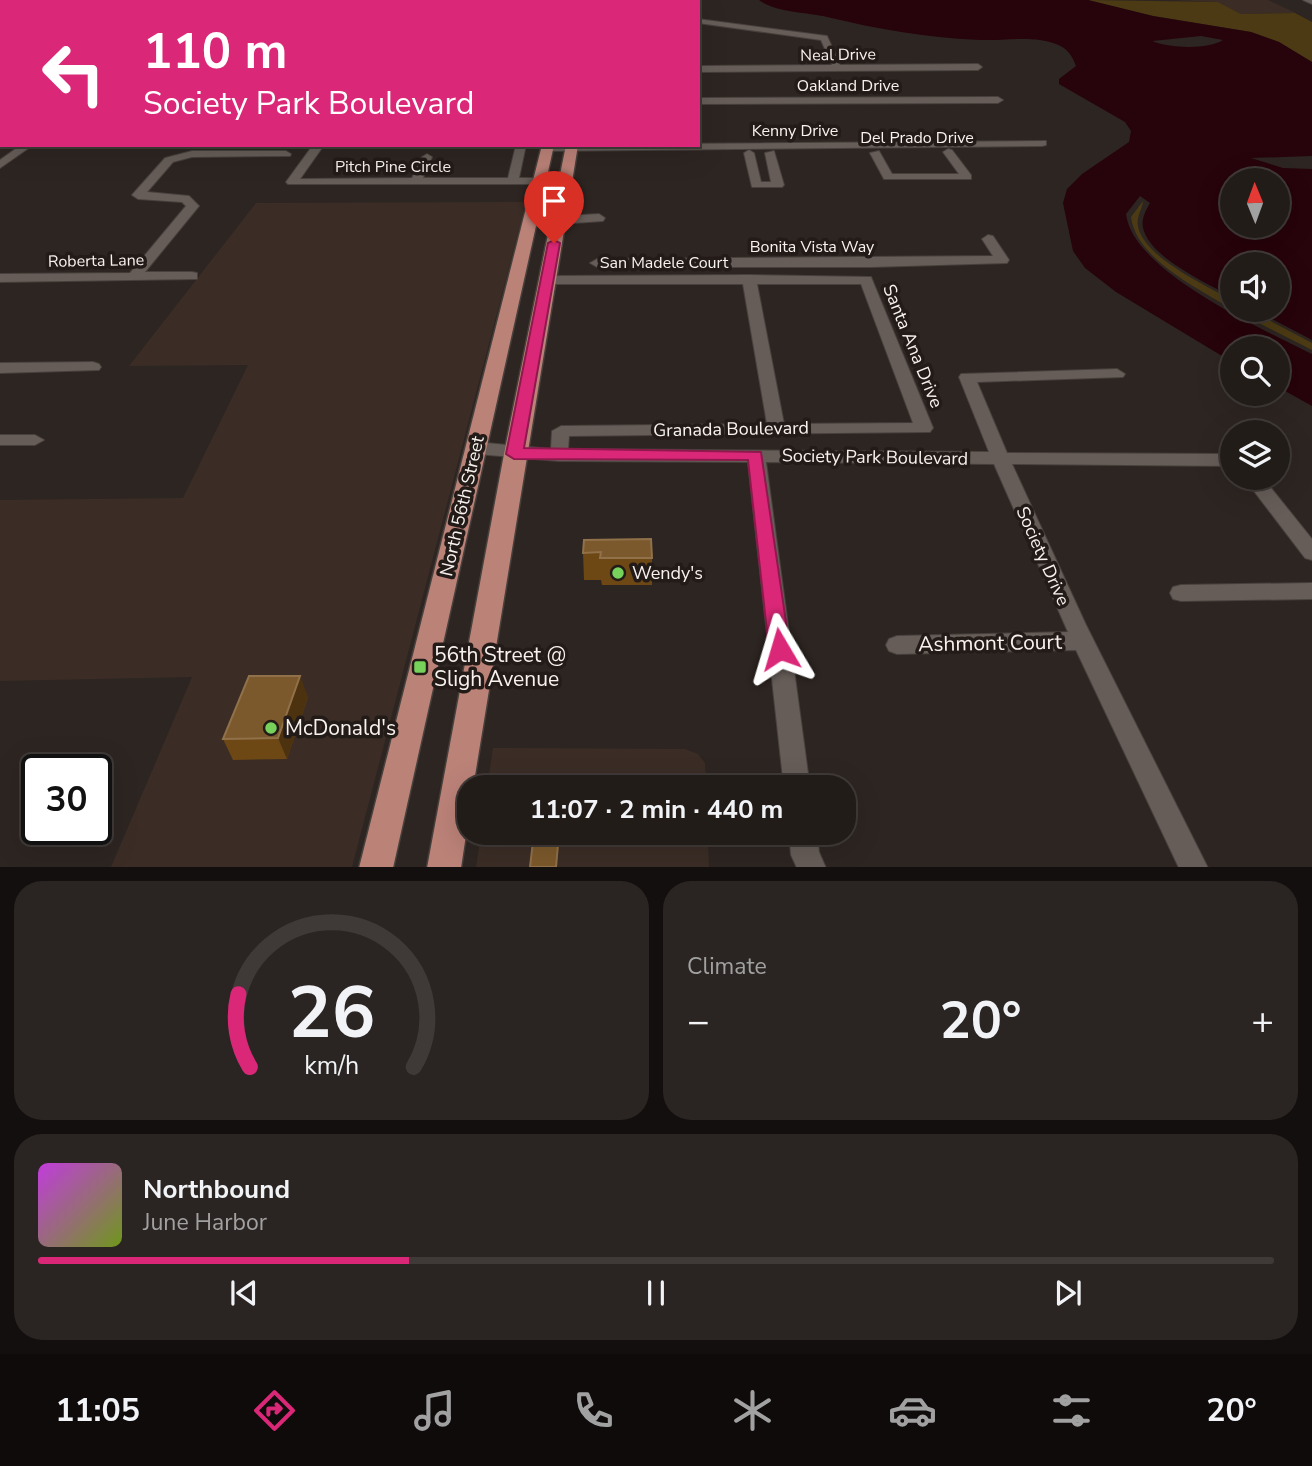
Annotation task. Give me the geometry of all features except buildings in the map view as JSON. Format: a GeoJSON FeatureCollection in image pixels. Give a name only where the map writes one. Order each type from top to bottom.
{"type":"FeatureCollection","features":[{"type":"Feature","properties":{"kind":"main road","name":"North 56th Street"},"geometry":{"type":"LineString","coordinates":[[376,867],[547,149]]}},
{"type":"Feature","properties":{"kind":"main road"},"geometry":{"type":"LineString","coordinates":[[444,867],[514,454],[571,149]]}},
{"type":"Feature","properties":{"kind":"street"},"geometry":{"type":"LineString","coordinates":[[1307,0],[1312,2]]}},
{"type":"Feature","properties":{"kind":"street"},"geometry":{"type":"LineString","coordinates":[[700,20],[824,38],[836,68]]}},
{"type":"Feature","properties":{"kind":"street","name":"Neal Drive"},"geometry":{"type":"LineString","coordinates":[[700,69],[978,67]]}},
{"type":"Feature","properties":{"kind":"street","name":"Oakland Drive"},"geometry":{"type":"LineString","coordinates":[[700,102],[998,100]]}},
{"type":"Feature","properties":{"kind":"street"},"geometry":{"type":"LineString","coordinates":[[0,165],[25,147]]}},
{"type":"Feature","properties":{"kind":"street","name":"Pitch Pine Circle"},"geometry":{"type":"LineString","coordinates":[[318,147],[292,182],[539,181]]}},
{"type":"Feature","properties":{"kind":"street"},"geometry":{"type":"LineString","coordinates":[[513,181],[522,147]]}},
{"type":"Feature","properties":{"kind":"street","name":"Kenny Drive"},"geometry":{"type":"LineString","coordinates":[[571,149],[1039,147]]}},
{"type":"Feature","properties":{"kind":"street","name":"Del Prado Drive"},"geometry":{"type":"LineString","coordinates":[[547,149],[875,153],[1039,147]]}},
{"type":"Feature","properties":{"kind":"street"},"geometry":{"type":"LineString","coordinates":[[875,153],[888,177],[967,177],[948,152]]}},
{"type":"Feature","properties":{"kind":"street"},"geometry":{"type":"LineString","coordinates":[[749,153],[756,185],[778,185],[770,153]]}},
{"type":"Feature","properties":{"kind":"street"},"geometry":{"type":"LineString","coordinates":[[134,277],[193,206],[185,199],[138,195],[169,160],[192,154],[286,154]]}},
{"type":"Feature","properties":{"kind":"street"},"geometry":{"type":"LineString","coordinates":[[416,182],[428,157]]}},
{"type":"Feature","properties":{"kind":"street"},"geometry":{"type":"LineString","coordinates":[[530,222],[599,218]]}},
{"type":"Feature","properties":{"kind":"street","name":"Bonita Vista Way"},"geometry":{"type":"LineString","coordinates":[[597,263],[871,264],[1002,260],[988,239]]}},
{"type":"Feature","properties":{"kind":"street","name":"Roberta Lane"},"geometry":{"type":"LineString","coordinates":[[0,278],[192,275]]}},
{"type":"Feature","properties":{"kind":"street"},"geometry":{"type":"LineString","coordinates":[[749,279],[776,428]]}},
{"type":"Feature","properties":{"kind":"street","name":"San Madele Court"},"geometry":{"type":"LineString","coordinates":[[546,280],[866,280]]}},
{"type":"Feature","properties":{"kind":"street","name":"Santa Ana Drive"},"geometry":{"type":"LineString","coordinates":[[866,280],[924,428]]}},
{"type":"Feature","properties":{"kind":"street"},"geometry":{"type":"LineString","coordinates":[[0,368],[93,367]]}},
{"type":"Feature","properties":{"kind":"street","name":"Society Drive"},"geometry":{"type":"LineString","coordinates":[[1117,374],[967,377],[999,458],[1082,641],[1194,867]]}},
{"type":"Feature","properties":{"kind":"street","name":"Granada Boulevard"},"geometry":{"type":"LineString","coordinates":[[559,456],[561,432],[924,428]]}},
{"type":"Feature","properties":{"kind":"street"},"geometry":{"type":"LineString","coordinates":[[0,440],[36,439]]}},
{"type":"Feature","properties":{"kind":"street","name":"Society Park Boulevard"},"geometry":{"type":"LineString","coordinates":[[476,449],[559,456],[756,455],[1220,460]]}},
{"type":"Feature","properties":{"kind":"street"},"geometry":{"type":"LineString","coordinates":[[756,455],[795,775]]}},
{"type":"Feature","properties":{"kind":"street"},"geometry":{"type":"LineString","coordinates":[[1262,490],[1312,553]]}},
{"type":"Feature","properties":{"kind":"street"},"geometry":{"type":"LineString","coordinates":[[1181,593],[1312,591]]}},
{"type":"Feature","properties":{"kind":"street","name":"Ashmont Court"},"geometry":{"type":"LineString","coordinates":[[897,645],[1082,641]]}},
{"type":"Feature","properties":{"kind":"street"},"geometry":{"type":"LineString","coordinates":[[804,845],[805,855],[812,867]]}},
{"type":"Feature","properties":{"kind":"shaded area"},"geometry":{"type":"Polygon","coordinates":[[[759,0],[1088,0],[1153,16],[1251,32],[1279,42],[1312,62],[1312,156],[1251,158],[1283,168],[1220,168],[1220,238],[1290,238],[1290,168],[1312,169],[1312,340],[1278,322],[1290,322],[1290,252],[1220,252],[1220,291],[1181,268],[1156,249],[1143,228],[1143,218],[1150,203],[1140,196],[1126,214],[1134,236],[1151,257],[1175,277],[1220,306],[1220,322],[1249,322],[1276,336],[1220,336],[1220,355],[1116,292],[1085,268],[1073,251],[1063,203],[1067,189],[1082,174],[1129,142],[1131,131],[1125,122],[1059,84],[1059,79],[1076,66],[1071,55],[1063,48],[1038,40],[961,39],[903,32],[782,10],[759,0]],[[1201,36],[1152,41],[1188,47],[1223,40],[1201,36]]]}},
{"type":"Feature","properties":{"kind":"shaded area"},"geometry":{"type":"Polygon","coordinates":[[[1088,0],[1218,2],[1241,14],[1295,13],[1312,22],[1312,62],[1279,42],[1251,32],[1153,16],[1088,0]]]}},
{"type":"Feature","properties":{"kind":"shaded area"},"geometry":{"type":"Polygon","coordinates":[[[1171,0],[1268,0],[1296,13],[1241,14],[1218,2],[1171,0]]]}},
{"type":"Feature","properties":{"kind":"shaded area"},"geometry":{"type":"Polygon","coordinates":[[[1143,201],[1138,219],[1142,238],[1163,259],[1220,294],[1220,302],[1156,259],[1135,232],[1131,217],[1143,201]]]}},
{"type":"Feature","properties":{"kind":"shaded area"},"geometry":{"type":"Polygon","coordinates":[[[526,202],[352,867],[111,867],[192,677],[0,681],[0,500],[183,498],[248,365],[129,366],[256,203],[526,202]]]}},
{"type":"Feature","properties":{"kind":"shaded area"},"geometry":{"type":"Polygon","coordinates":[[[1257,322],[1273,322],[1312,343],[1312,350],[1290,339],[1290,336],[1284,336],[1257,322]]]}},
{"type":"Feature","properties":{"kind":"shaded area"},"geometry":{"type":"Polygon","coordinates":[[[1290,343],[1312,354],[1312,406],[1290,394],[1290,343]]]}},
{"type":"Feature","properties":{"kind":"shaded area"},"geometry":{"type":"Polygon","coordinates":[[[493,748],[685,749],[698,754],[705,763],[706,775],[489,775],[493,748]]]}},
{"type":"Feature","properties":{"kind":"shaded area"},"geometry":{"type":"Polygon","coordinates":[[[479,845],[708,845],[709,867],[476,867],[479,845]]]}},
{"type":"Feature","properties":{"kind":"place","name":"Wendy's"},"geometry":{"type":"Point","coordinates":[618,573]}},
{"type":"Feature","properties":{"kind":"place","name":"56th Street @ Sligh Avenue"},"geometry":{"type":"Point","coordinates":[420,667]}},
{"type":"Feature","properties":{"kind":"place","name":"McDonald's"},"geometry":{"type":"Point","coordinates":[271,728]}},
{"type":"Feature","properties":{"kind":"route"},"geometry":{"type":"LineString","coordinates":[[554,243],[514,454],[756,455],[780,649]]}}]}
